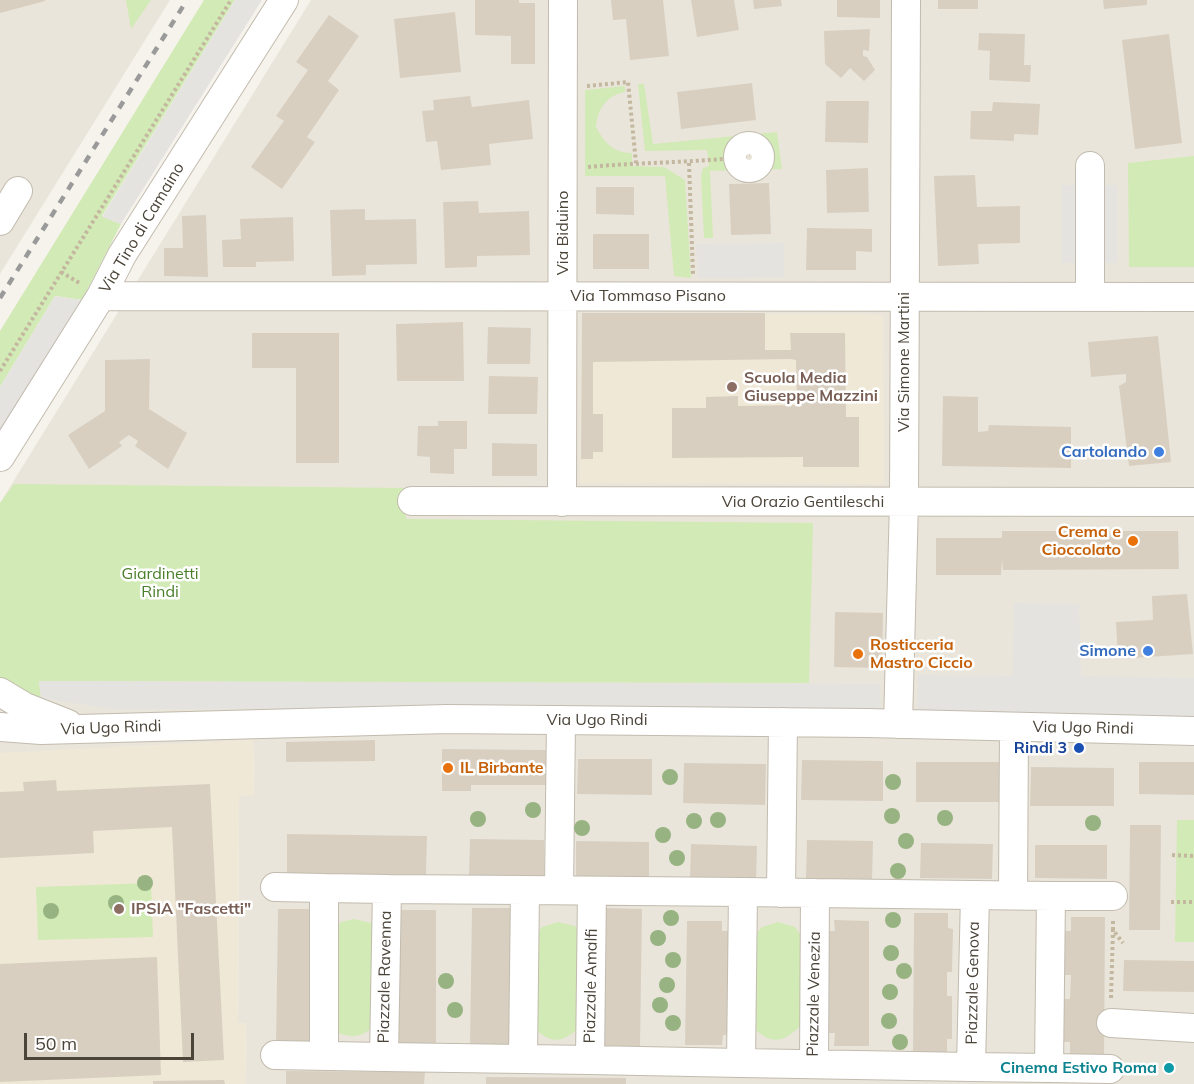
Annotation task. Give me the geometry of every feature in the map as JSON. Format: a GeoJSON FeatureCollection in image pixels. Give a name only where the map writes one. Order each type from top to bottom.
{"type":"FeatureCollection","features":[{"type":"Feature","properties":{"kind":"street","name":"Via Tino di Camaino"},"geometry":{"type":"LineString","coordinates":[[0,456],[101,296],[122,255],[284,0]]}},
{"type":"Feature","properties":{"kind":"street","name":"Via Biduino"},"geometry":{"type":"LineString","coordinates":[[562,502],[563,0]]}},
{"type":"Feature","properties":{"kind":"street","name":"Via Simone Martini"},"geometry":{"type":"LineString","coordinates":[[898,724],[904,502],[903,296],[906,0]]}},
{"type":"Feature","properties":{"kind":"street"},"geometry":{"type":"LineString","coordinates":[[1090,166],[1090,297]]}},
{"type":"Feature","properties":{"kind":"street"},"geometry":{"type":"LineString","coordinates":[[0,220],[18,191]]}},
{"type":"Feature","properties":{"kind":"street","name":"Via Tommaso Pisano"},"geometry":{"type":"LineString","coordinates":[[101,296],[1194,297]]}},
{"type":"Feature","properties":{"kind":"street","name":"Via Orazio Gentileschi"},"geometry":{"type":"LineString","coordinates":[[412,501],[1194,502]]}},
{"type":"Feature","properties":{"kind":"street"},"geometry":{"type":"LineString","coordinates":[[0,692],[25,707],[81,729]]}},
{"type":"Feature","properties":{"kind":"street"},"geometry":{"type":"LineString","coordinates":[[559,890],[561,720]]}},
{"type":"Feature","properties":{"kind":"street","name":"Via Ugo Rindi"},"geometry":{"type":"LineString","coordinates":[[0,727],[23,730],[304,721],[561,720],[783,722],[1194,731]]}},
{"type":"Feature","properties":{"kind":"street"},"geometry":{"type":"LineString","coordinates":[[781,893],[783,722]]}},
{"type":"Feature","properties":{"kind":"street"},"geometry":{"type":"LineString","coordinates":[[1013,895],[1014,727]]}},
{"type":"Feature","properties":{"kind":"street","name":"Piazzale Ravenna"},"geometry":{"type":"LineString","coordinates":[[274,1055],[384,1057],[387,888],[275,887]]}},
{"type":"Feature","properties":{"kind":"street"},"geometry":{"type":"LineString","coordinates":[[324,888],[324,1056]]}},
{"type":"Feature","properties":{"kind":"street"},"geometry":{"type":"LineString","coordinates":[[387,888],[1113,896]]}},
{"type":"Feature","properties":{"kind":"street"},"geometry":{"type":"LineString","coordinates":[[523,1059],[525,890]]}},
{"type":"Feature","properties":{"kind":"street","name":"Piazzale Amalfi"},"geometry":{"type":"LineString","coordinates":[[384,1057],[590,1060],[592,891]]}},
{"type":"Feature","properties":{"kind":"street"},"geometry":{"type":"LineString","coordinates":[[741,1063],[743,892]]}},
{"type":"Feature","properties":{"kind":"street","name":"Piazzale Venezia"},"geometry":{"type":"LineString","coordinates":[[590,1060],[814,1064],[815,893]]}},
{"type":"Feature","properties":{"kind":"street","name":"Piazzale Genova"},"geometry":{"type":"LineString","coordinates":[[975,895],[971,1067],[1110,1069]]}},
{"type":"Feature","properties":{"kind":"street"},"geometry":{"type":"LineString","coordinates":[[1049,1068],[1051,896]]}},
{"type":"Feature","properties":{"kind":"street"},"geometry":{"type":"LineString","coordinates":[[1111,1023],[1194,1028]]}},
{"type":"Feature","properties":{"kind":"street"},"geometry":{"type":"LineString","coordinates":[[814,1064],[971,1067]]}},
{"type":"Feature","properties":{"kind":"path"},"geometry":{"type":"LineString","coordinates":[[0,371],[231,0]]}},
{"type":"Feature","properties":{"kind":"path"},"geometry":{"type":"LineString","coordinates":[[585,86],[628,82],[636,163]]}},
{"type":"Feature","properties":{"kind":"path"},"geometry":{"type":"LineString","coordinates":[[584,168],[636,163],[689,164],[744,157]]}},
{"type":"Feature","properties":{"kind":"path"},"geometry":{"type":"LineString","coordinates":[[689,164],[694,282]]}},
{"type":"Feature","properties":{"kind":"path"},"geometry":{"type":"LineString","coordinates":[[1172,855],[1194,856]]}},
{"type":"Feature","properties":{"kind":"path"},"geometry":{"type":"LineString","coordinates":[[1171,902],[1194,902]]}},
{"type":"Feature","properties":{"kind":"shaded area"},"geometry":{"type":"Polygon","coordinates":[[[0,0],[170,0],[0,274],[0,0]]]}},
{"type":"Feature","properties":{"kind":"shaded area"},"geometry":{"type":"Polygon","coordinates":[[[235,0],[262,0],[121,224],[102,217],[235,0]]]}},
{"type":"Feature","properties":{"kind":"shaded area"},"geometry":{"type":"Polygon","coordinates":[[[311,0],[1194,0],[1194,1084],[245,1084],[246,1024],[238,1023],[239,796],[254,794],[253,740],[0,754],[0,503],[311,0]]]}},
{"type":"Feature","properties":{"kind":"shaded area"},"geometry":{"type":"Polygon","coordinates":[[[1062,185],[1117,185],[1117,263],[1062,263],[1062,185]]]}},
{"type":"Feature","properties":{"kind":"shaded area"},"geometry":{"type":"Polygon","coordinates":[[[784,243],[784,277],[698,278],[696,244],[784,243]]]}},
{"type":"Feature","properties":{"kind":"shaded area"},"geometry":{"type":"Polygon","coordinates":[[[55,296],[82,300],[0,432],[0,387],[55,296]]]}},
{"type":"Feature","properties":{"kind":"shaded area","name":"Scuola Media Giuseppe Mazzini"},"geometry":{"type":"Polygon","coordinates":[[[582,313],[883,315],[884,484],[580,483],[582,313]]]}},
{"type":"Feature","properties":{"kind":"shaded area"},"geometry":{"type":"Polygon","coordinates":[[[1014,603],[1079,604],[1081,676],[1194,678],[1194,718],[917,715],[918,675],[1013,676],[1014,603]]]}},
{"type":"Feature","properties":{"kind":"shaded area"},"geometry":{"type":"Polygon","coordinates":[[[39,681],[880,684],[881,709],[112,709],[41,698],[39,681]]]}},
{"type":"Feature","properties":{"kind":"shaded area","name":"IPSIA \"Fascetti\""},"geometry":{"type":"Polygon","coordinates":[[[253,740],[254,795],[239,796],[238,1022],[246,1024],[245,1084],[0,1084],[0,753],[253,740]]]}},
{"type":"Feature","properties":{"kind":"green space"},"geometry":{"type":"Polygon","coordinates":[[[126,0],[151,0],[131,29],[126,0]]]}},
{"type":"Feature","properties":{"kind":"green space"},"geometry":{"type":"Polygon","coordinates":[[[204,0],[235,0],[102,216],[121,224],[82,300],[55,296],[0,387],[0,331],[204,0]]]}},
{"type":"Feature","properties":{"kind":"green space"},"geometry":{"type":"Polygon","coordinates":[[[638,84],[644,84],[653,144],[777,132],[782,169],[710,171],[713,238],[704,238],[701,176],[703,168],[709,166],[707,150],[645,151],[638,84]],[[744,147],[738,156],[740,163],[745,167],[756,165],[758,152],[754,147],[744,147]]]}},
{"type":"Feature","properties":{"kind":"green space"},"geometry":{"type":"Polygon","coordinates":[[[625,86],[625,92],[613,96],[604,104],[596,127],[614,149],[632,153],[632,166],[664,167],[685,180],[691,278],[674,276],[665,176],[585,176],[585,90],[625,86]]]}},
{"type":"Feature","properties":{"kind":"green space"},"geometry":{"type":"Polygon","coordinates":[[[1194,156],[1194,267],[1129,267],[1128,163],[1194,156]]]}},
{"type":"Feature","properties":{"kind":"green space","name":"Giardinetti Rindi"},"geometry":{"type":"Polygon","coordinates":[[[14,484],[407,488],[406,519],[813,523],[809,683],[39,681],[41,698],[21,692],[0,678],[0,503],[14,484]]]}},
{"type":"Feature","properties":{"kind":"green space"},"geometry":{"type":"Polygon","coordinates":[[[1177,820],[1194,820],[1194,942],[1175,942],[1177,820]]]}},
{"type":"Feature","properties":{"kind":"green space"},"geometry":{"type":"Polygon","coordinates":[[[151,883],[153,937],[38,940],[36,887],[151,883]]]}},
{"type":"Feature","properties":{"kind":"green space"},"geometry":{"type":"Polygon","coordinates":[[[354,919],[371,923],[379,934],[377,1023],[368,1031],[349,1036],[338,1033],[334,932],[341,922],[354,919]]]}},
{"type":"Feature","properties":{"kind":"green space"},"geometry":{"type":"Polygon","coordinates":[[[558,922],[575,926],[583,937],[581,1026],[567,1037],[556,1040],[544,1036],[531,1025],[534,937],[542,927],[558,922]]]}},
{"type":"Feature","properties":{"kind":"green space"},"geometry":{"type":"Polygon","coordinates":[[[778,922],[795,927],[802,937],[800,1026],[787,1037],[775,1040],[764,1036],[751,1025],[753,937],[762,927],[778,922]]]}},
{"type":"Feature","properties":{"kind":"building"},"geometry":{"type":"Polygon","coordinates":[[[0,0],[45,0],[45,1],[0,13],[0,0]]]}},
{"type":"Feature","properties":{"kind":"building"},"geometry":{"type":"Polygon","coordinates":[[[475,0],[519,0],[519,3],[535,3],[535,64],[511,64],[511,36],[475,35],[475,0]]]}},
{"type":"Feature","properties":{"kind":"building"},"geometry":{"type":"Polygon","coordinates":[[[611,0],[663,0],[669,56],[630,60],[626,19],[613,20],[611,0]]]}},
{"type":"Feature","properties":{"kind":"building"},"geometry":{"type":"Polygon","coordinates":[[[691,0],[734,0],[739,30],[697,37],[691,0]]]}},
{"type":"Feature","properties":{"kind":"building"},"geometry":{"type":"Polygon","coordinates":[[[753,0],[781,0],[782,6],[754,9],[753,0]]]}},
{"type":"Feature","properties":{"kind":"building"},"geometry":{"type":"Polygon","coordinates":[[[837,0],[880,0],[880,18],[837,17],[837,0]]]}},
{"type":"Feature","properties":{"kind":"building"},"geometry":{"type":"Polygon","coordinates":[[[938,0],[978,0],[978,9],[938,9],[938,0]]]}},
{"type":"Feature","properties":{"kind":"building"},"geometry":{"type":"Polygon","coordinates":[[[1103,0],[1147,0],[1147,5],[1104,9],[1103,0]]]}},
{"type":"Feature","properties":{"kind":"building"},"geometry":{"type":"Polygon","coordinates":[[[455,12],[461,72],[400,78],[394,19],[455,12]]]}},
{"type":"Feature","properties":{"kind":"building"},"geometry":{"type":"Polygon","coordinates":[[[329,15],[359,36],[328,81],[339,90],[307,137],[315,142],[282,189],[251,167],[284,121],[276,116],[308,70],[296,62],[329,15]]]}},
{"type":"Feature","properties":{"kind":"building"},"geometry":{"type":"Polygon","coordinates":[[[870,29],[869,51],[863,50],[863,56],[867,57],[875,70],[864,81],[850,68],[841,78],[825,64],[824,31],[870,29]]]}},
{"type":"Feature","properties":{"kind":"building"},"geometry":{"type":"Polygon","coordinates":[[[979,33],[1025,34],[1024,65],[1031,65],[1030,82],[989,80],[990,51],[978,50],[979,33]]]}},
{"type":"Feature","properties":{"kind":"building"},"geometry":{"type":"Polygon","coordinates":[[[1169,34],[1182,143],[1135,149],[1122,40],[1169,34]]]}},
{"type":"Feature","properties":{"kind":"building"},"geometry":{"type":"Polygon","coordinates":[[[752,83],[756,120],[681,129],[677,92],[752,83]]]}},
{"type":"Feature","properties":{"kind":"building"},"geometry":{"type":"Polygon","coordinates":[[[470,96],[472,107],[529,100],[533,139],[489,144],[491,165],[441,170],[437,141],[426,142],[422,111],[434,110],[433,100],[470,96]]]}},
{"type":"Feature","properties":{"kind":"building"},"geometry":{"type":"Polygon","coordinates":[[[826,101],[869,101],[868,143],[825,142],[826,101]]]}},
{"type":"Feature","properties":{"kind":"building"},"geometry":{"type":"Polygon","coordinates":[[[993,102],[1040,104],[1038,135],[1014,134],[1014,141],[970,139],[971,111],[992,111],[993,102]]]}},
{"type":"Feature","properties":{"kind":"building"},"geometry":{"type":"Polygon","coordinates":[[[868,168],[869,212],[827,213],[826,170],[868,168]]]}},
{"type":"Feature","properties":{"kind":"building"},"geometry":{"type":"Polygon","coordinates":[[[975,175],[977,207],[1020,206],[1020,243],[978,244],[979,264],[938,266],[934,176],[975,175]]]}},
{"type":"Feature","properties":{"kind":"building"},"geometry":{"type":"Polygon","coordinates":[[[769,183],[771,234],[731,235],[729,184],[769,183]]]}},
{"type":"Feature","properties":{"kind":"building"},"geometry":{"type":"Polygon","coordinates":[[[596,187],[634,187],[634,215],[596,214],[596,187]]]}},
{"type":"Feature","properties":{"kind":"building"},"geometry":{"type":"Polygon","coordinates":[[[478,201],[479,213],[529,211],[530,255],[477,256],[477,267],[445,268],[443,202],[478,201]]]}},
{"type":"Feature","properties":{"kind":"building"},"geometry":{"type":"Polygon","coordinates":[[[365,209],[365,220],[416,219],[417,264],[366,265],[366,275],[332,276],[330,210],[365,209]]]}},
{"type":"Feature","properties":{"kind":"building"},"geometry":{"type":"Polygon","coordinates":[[[206,215],[208,277],[164,276],[164,248],[183,248],[182,216],[206,215]]]}},
{"type":"Feature","properties":{"kind":"building"},"geometry":{"type":"Polygon","coordinates":[[[293,217],[294,261],[256,262],[256,267],[223,267],[222,240],[241,239],[240,219],[293,217]]]}},
{"type":"Feature","properties":{"kind":"building"},"geometry":{"type":"Polygon","coordinates":[[[807,228],[872,229],[872,252],[856,251],[856,270],[806,270],[807,228]]]}},
{"type":"Feature","properties":{"kind":"building"},"geometry":{"type":"Polygon","coordinates":[[[593,234],[649,234],[649,269],[593,269],[593,234]]]}},
{"type":"Feature","properties":{"kind":"building"},"geometry":{"type":"Polygon","coordinates":[[[582,313],[765,313],[765,350],[791,350],[790,333],[845,333],[846,417],[859,417],[859,467],[803,467],[803,457],[672,458],[672,408],[706,408],[706,397],[738,396],[738,406],[797,405],[796,360],[790,359],[593,362],[593,414],[603,414],[603,452],[593,452],[593,459],[581,459],[582,313]]]}},
{"type":"Feature","properties":{"kind":"building"},"geometry":{"type":"Polygon","coordinates":[[[463,322],[464,381],[397,381],[396,324],[463,322]]]}},
{"type":"Feature","properties":{"kind":"building"},"geometry":{"type":"Polygon","coordinates":[[[488,327],[531,328],[530,364],[487,364],[488,327]]]}},
{"type":"Feature","properties":{"kind":"building"},"geometry":{"type":"Polygon","coordinates":[[[252,333],[339,333],[339,463],[296,463],[296,368],[252,368],[252,333]]]}},
{"type":"Feature","properties":{"kind":"building"},"geometry":{"type":"Polygon","coordinates":[[[1158,336],[1171,462],[1129,466],[1119,386],[1126,382],[1126,374],[1091,377],[1088,342],[1158,336]]]}},
{"type":"Feature","properties":{"kind":"building"},"geometry":{"type":"Polygon","coordinates":[[[150,359],[149,409],[187,433],[168,469],[135,446],[138,441],[129,435],[119,442],[122,446],[89,469],[68,435],[105,411],[105,360],[150,359]]]}},
{"type":"Feature","properties":{"kind":"building"},"geometry":{"type":"Polygon","coordinates":[[[489,376],[538,377],[537,414],[488,414],[489,376]]]}},
{"type":"Feature","properties":{"kind":"building"},"geometry":{"type":"Polygon","coordinates":[[[943,396],[978,397],[978,432],[988,431],[989,425],[1071,427],[1071,468],[942,466],[943,396]]]}},
{"type":"Feature","properties":{"kind":"building"},"geometry":{"type":"Polygon","coordinates":[[[438,421],[467,421],[467,449],[454,449],[454,474],[430,473],[430,457],[417,456],[418,426],[438,426],[438,421]]]}},
{"type":"Feature","properties":{"kind":"building"},"geometry":{"type":"Polygon","coordinates":[[[492,443],[537,444],[537,476],[492,476],[492,443]]]}},
{"type":"Feature","properties":{"kind":"building"},"geometry":{"type":"Polygon","coordinates":[[[1002,531],[1178,531],[1179,569],[1003,570],[1002,559],[1001,575],[936,575],[936,538],[1002,538],[1002,531]]]}},
{"type":"Feature","properties":{"kind":"building"},"geometry":{"type":"Polygon","coordinates":[[[1187,594],[1193,654],[1118,659],[1116,622],[1153,620],[1152,596],[1187,594]]]}},
{"type":"Feature","properties":{"kind":"building"},"geometry":{"type":"Polygon","coordinates":[[[835,612],[883,613],[882,668],[834,667],[835,612]]]}},
{"type":"Feature","properties":{"kind":"building"},"geometry":{"type":"Polygon","coordinates":[[[375,740],[375,761],[286,762],[286,742],[375,740]]]}},
{"type":"Feature","properties":{"kind":"building"},"geometry":{"type":"Polygon","coordinates":[[[442,749],[546,750],[546,785],[471,785],[471,791],[442,791],[442,749]]]}},
{"type":"Feature","properties":{"kind":"building"},"geometry":{"type":"Polygon","coordinates":[[[578,759],[652,759],[652,795],[577,794],[578,759]]]}},
{"type":"Feature","properties":{"kind":"building"},"geometry":{"type":"Polygon","coordinates":[[[802,760],[883,761],[883,801],[801,800],[802,760]]]}},
{"type":"Feature","properties":{"kind":"building"},"geometry":{"type":"Polygon","coordinates":[[[916,762],[1000,762],[1000,802],[916,802],[916,762]]]}},
{"type":"Feature","properties":{"kind":"building"},"geometry":{"type":"Polygon","coordinates":[[[1139,762],[1194,762],[1194,795],[1139,794],[1139,762]]]}},
{"type":"Feature","properties":{"kind":"building"},"geometry":{"type":"Polygon","coordinates":[[[684,763],[766,764],[765,805],[683,803],[684,763]]]}},
{"type":"Feature","properties":{"kind":"building"},"geometry":{"type":"Polygon","coordinates":[[[1031,767],[1114,768],[1114,806],[1030,806],[1031,767]]]}},
{"type":"Feature","properties":{"kind":"building"},"geometry":{"type":"Polygon","coordinates":[[[56,780],[57,791],[210,784],[224,1060],[183,1062],[172,827],[93,831],[94,853],[0,858],[0,792],[24,791],[23,782],[56,780]]]}},
{"type":"Feature","properties":{"kind":"building"},"geometry":{"type":"Polygon","coordinates":[[[1130,825],[1161,825],[1160,930],[1129,930],[1130,825]]]}},
{"type":"Feature","properties":{"kind":"building"},"geometry":{"type":"Polygon","coordinates":[[[287,834],[427,836],[426,875],[287,873],[287,834]]]}},
{"type":"Feature","properties":{"kind":"building"},"geometry":{"type":"Polygon","coordinates":[[[470,839],[544,840],[544,876],[469,875],[470,839]]]}},
{"type":"Feature","properties":{"kind":"building"},"geometry":{"type":"Polygon","coordinates":[[[807,840],[873,841],[872,880],[806,879],[807,840]]]}},
{"type":"Feature","properties":{"kind":"building"},"geometry":{"type":"Polygon","coordinates":[[[576,841],[649,842],[649,877],[576,877],[576,841]]]}},
{"type":"Feature","properties":{"kind":"building"},"geometry":{"type":"Polygon","coordinates":[[[921,843],[993,844],[992,879],[920,878],[921,843]]]}},
{"type":"Feature","properties":{"kind":"building"},"geometry":{"type":"Polygon","coordinates":[[[691,844],[757,846],[756,882],[690,881],[691,844]]]}},
{"type":"Feature","properties":{"kind":"building"},"geometry":{"type":"Polygon","coordinates":[[[1035,845],[1107,845],[1107,879],[1035,878],[1035,845]]]}},
{"type":"Feature","properties":{"kind":"building"},"geometry":{"type":"Polygon","coordinates":[[[472,908],[512,908],[510,1046],[470,1045],[472,908]]]}},
{"type":"Feature","properties":{"kind":"building"},"geometry":{"type":"Polygon","coordinates":[[[603,908],[642,909],[640,1047],[601,1046],[603,908]]]}},
{"type":"Feature","properties":{"kind":"building"},"geometry":{"type":"Polygon","coordinates":[[[278,909],[314,909],[313,1046],[276,1046],[278,909]]]}},
{"type":"Feature","properties":{"kind":"building"},"geometry":{"type":"Polygon","coordinates":[[[396,910],[436,910],[436,1045],[395,1044],[396,910]]]}},
{"type":"Feature","properties":{"kind":"building"},"geometry":{"type":"Polygon","coordinates":[[[914,913],[948,913],[948,928],[953,929],[952,972],[947,972],[947,996],[952,996],[952,1039],[947,1039],[947,1055],[913,1054],[914,913]]]}},
{"type":"Feature","properties":{"kind":"building"},"geometry":{"type":"Polygon","coordinates":[[[1071,917],[1105,917],[1104,1060],[1070,1059],[1070,1042],[1064,1042],[1064,999],[1070,999],[1071,975],[1065,975],[1065,931],[1071,931],[1071,917]]]}},
{"type":"Feature","properties":{"kind":"building"},"geometry":{"type":"Polygon","coordinates":[[[834,920],[869,921],[869,1046],[834,1046],[835,1033],[828,1033],[829,931],[835,931],[834,920]]]}},
{"type":"Feature","properties":{"kind":"building"},"geometry":{"type":"Polygon","coordinates":[[[687,921],[722,921],[722,931],[729,931],[728,1035],[723,1035],[722,1045],[685,1045],[687,921]]]}},
{"type":"Feature","properties":{"kind":"building"},"geometry":{"type":"Polygon","coordinates":[[[157,957],[161,1075],[0,1082],[0,964],[157,957]]]}},
{"type":"Feature","properties":{"kind":"building"},"geometry":{"type":"Polygon","coordinates":[[[1124,960],[1194,961],[1194,992],[1123,991],[1124,960]]]}},
{"type":"Feature","properties":{"kind":"building"},"geometry":{"type":"Polygon","coordinates":[[[286,1071],[425,1072],[424,1084],[286,1084],[286,1071]]]}},
{"type":"Feature","properties":{"kind":"building"},"geometry":{"type":"Polygon","coordinates":[[[486,1077],[626,1078],[626,1084],[486,1084],[486,1077]]]}},
{"type":"Feature","properties":{"kind":"building"},"geometry":{"type":"Polygon","coordinates":[[[224,1080],[225,1084],[153,1084],[153,1081],[224,1080]]]}},
{"type":"Feature","properties":{"kind":"railway"},"geometry":{"type":"LineString","coordinates":[[0,298],[187,0]]}},
{"type":"Feature","properties":{"kind":"place","name":"Scuola Media Giuseppe Mazzini"},"geometry":{"type":"Point","coordinates":[732,387]}},
{"type":"Feature","properties":{"kind":"place","name":"Cartolando"},"geometry":{"type":"Point","coordinates":[1159,452]}},
{"type":"Feature","properties":{"kind":"place","name":"Crema e Cioccolato"},"geometry":{"type":"Point","coordinates":[1133,541]}},
{"type":"Feature","properties":{"kind":"place","name":"Simone"},"geometry":{"type":"Point","coordinates":[1148,651]}},
{"type":"Feature","properties":{"kind":"place","name":"Rosticceria Mastro Ciccio"},"geometry":{"type":"Point","coordinates":[858,654]}},
{"type":"Feature","properties":{"kind":"place","name":"Rindi 3"},"geometry":{"type":"Point","coordinates":[1079,748]}},
{"type":"Feature","properties":{"kind":"place","name":"IL Birbante"},"geometry":{"type":"Point","coordinates":[448,768]}},
{"type":"Feature","properties":{"kind":"place","name":"IPSIA \"Fascetti\""},"geometry":{"type":"Point","coordinates":[119,909]}},
{"type":"Feature","properties":{"kind":"place","name":"Cinema Estivo Roma"},"geometry":{"type":"Point","coordinates":[1169,1068]}}]}
